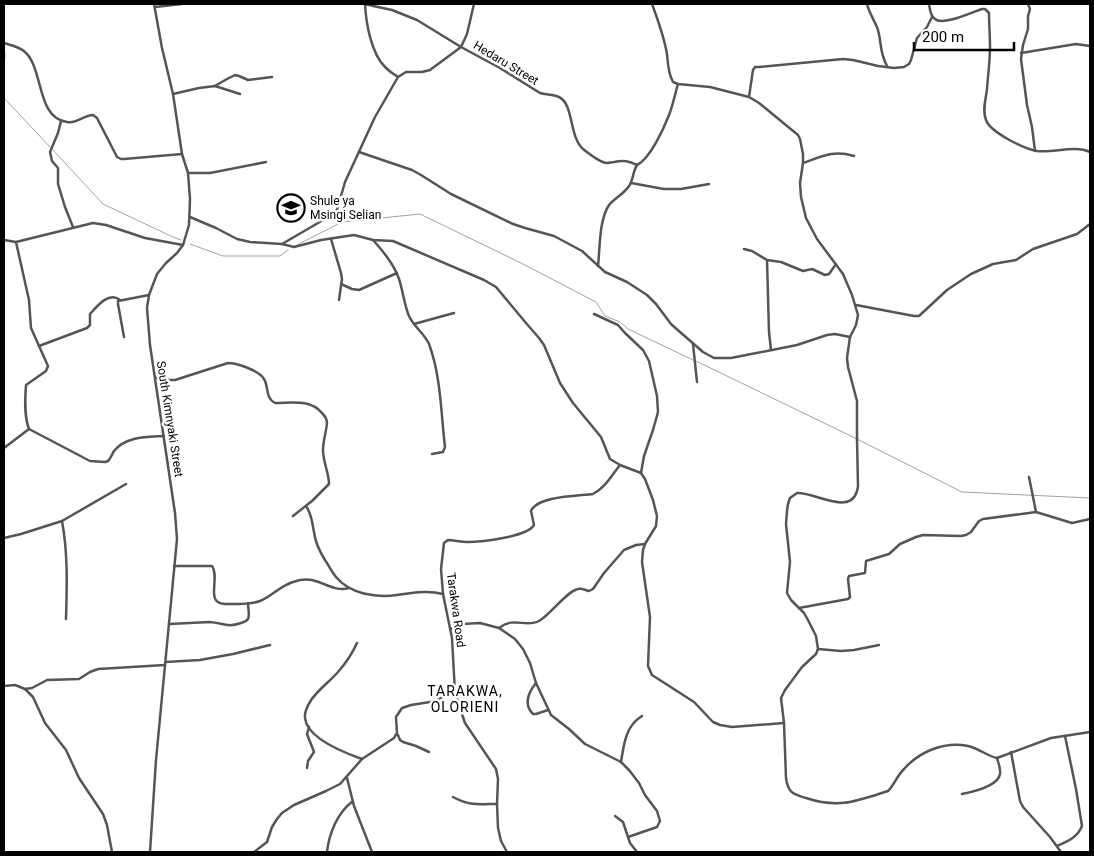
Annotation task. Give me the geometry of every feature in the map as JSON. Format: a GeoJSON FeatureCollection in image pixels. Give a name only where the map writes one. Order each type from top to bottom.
{"type":"FeatureCollection","features":[{"type":"Feature","properties":{"kind":"street"},"geometry":{"type":"LineString","coordinates":[[154,5],[182,4]]}},
{"type":"Feature","properties":{"kind":"street"},"geometry":{"type":"LineString","coordinates":[[364,4],[367,27],[377,56],[385,68],[398,77]]}},
{"type":"Feature","properties":{"kind":"street","name":"Hedaru Street"},"geometry":{"type":"LineString","coordinates":[[364,4],[392,10],[417,20],[540,93],[561,98],[565,102],[576,140],[582,148],[606,163],[623,160],[637,165]]}},
{"type":"Feature","properties":{"kind":"street"},"geometry":{"type":"LineString","coordinates":[[282,244],[337,210],[344,182],[398,77],[406,72],[430,70],[461,47],[474,4]]}},
{"type":"Feature","properties":{"kind":"street"},"geometry":{"type":"LineString","coordinates":[[652,4],[664,41],[668,71],[672,82],[710,87],[749,97],[759,103],[798,136],[802,148],[803,163],[800,184],[801,197],[806,218],[817,239],[836,264],[848,285],[856,305],[858,319],[850,337],[847,358],[858,410],[856,439],[857,493],[849,502],[843,502],[800,492],[790,498],[788,504],[786,524],[790,552],[787,593],[804,613],[813,628],[818,649],[816,654],[802,667],[781,698],[786,778],[789,789],[796,795],[828,804],[852,802],[888,791],[910,762],[923,753],[936,748],[962,745],[997,758],[1051,738],[1090,732]]}},
{"type":"Feature","properties":{"kind":"street"},"geometry":{"type":"LineString","coordinates":[[867,4],[879,32],[881,53],[887,66]]}},
{"type":"Feature","properties":{"kind":"street"},"geometry":{"type":"LineString","coordinates":[[749,97],[753,70],[759,67],[843,59],[872,66],[904,67],[909,64],[917,38],[927,27],[932,17],[929,4]]}},
{"type":"Feature","properties":{"kind":"street"},"geometry":{"type":"LineString","coordinates":[[1028,4],[1030,7],[1028,29],[1022,53],[1022,70],[1026,105],[1032,127],[1035,151]]}},
{"type":"Feature","properties":{"kind":"street","name":"South Kimnyaki Street"},"geometry":{"type":"LineString","coordinates":[[150,852],[156,760],[177,539],[156,378],[148,333],[148,308],[149,295],[157,274],[183,245],[190,216],[188,173],[182,154],[173,94],[154,5]]}},
{"type":"Feature","properties":{"kind":"street"},"geometry":{"type":"LineString","coordinates":[[932,17],[935,20],[941,21],[985,8],[988,11],[990,48],[984,107],[986,122],[990,127],[1025,148],[1035,151],[1076,149],[1090,152]]}},
{"type":"Feature","properties":{"kind":"street"},"geometry":{"type":"LineString","coordinates":[[4,43],[21,49],[28,56],[48,108],[54,116],[61,121],[74,122],[93,114],[97,118],[115,154],[121,159],[182,154]]}},
{"type":"Feature","properties":{"kind":"street"},"geometry":{"type":"LineString","coordinates":[[1022,53],[1076,44],[1090,46]]}},
{"type":"Feature","properties":{"kind":"street"},"geometry":{"type":"LineString","coordinates":[[4,53],[4,58]]}},
{"type":"Feature","properties":{"kind":"street"},"geometry":{"type":"LineString","coordinates":[[173,94],[215,86],[235,75],[248,80],[272,77]]}},
{"type":"Feature","properties":{"kind":"street"},"geometry":{"type":"LineString","coordinates":[[598,266],[601,234],[606,211],[631,183],[637,165],[643,161],[661,132],[669,115],[678,84]]}},
{"type":"Feature","properties":{"kind":"street"},"geometry":{"type":"LineString","coordinates":[[215,86],[240,94]]}},
{"type":"Feature","properties":{"kind":"street"},"geometry":{"type":"LineString","coordinates":[[61,121],[50,152],[52,161],[58,168],[58,184],[73,227]]}},
{"type":"Feature","properties":{"kind":"street"},"geometry":{"type":"LineString","coordinates":[[359,152],[421,175],[451,194],[519,226],[561,239],[582,251],[605,272],[647,295],[671,324],[693,344],[714,358],[724,359],[796,345],[826,335],[834,334],[850,337]]}},
{"type":"Feature","properties":{"kind":"street"},"geometry":{"type":"LineString","coordinates":[[803,163],[831,153],[854,156]]}},
{"type":"Feature","properties":{"kind":"street"},"geometry":{"type":"LineString","coordinates":[[188,173],[210,173],[266,162]]}},
{"type":"Feature","properties":{"kind":"street"},"geometry":{"type":"LineString","coordinates":[[631,183],[664,189],[681,189],[709,184]]}},
{"type":"Feature","properties":{"kind":"street"},"geometry":{"type":"LineString","coordinates":[[190,216],[237,239],[250,242],[282,244],[294,247],[354,235],[373,240],[387,240],[401,244],[496,287],[544,345],[564,389],[601,437],[610,459],[641,473],[654,500],[657,516],[656,526],[645,544],[642,555],[650,617],[648,666],[652,675],[694,702],[714,722],[720,725],[732,727],[784,723]]}},
{"type":"Feature","properties":{"kind":"street"},"geometry":{"type":"LineString","coordinates":[[4,240],[16,242],[73,227],[99,223],[145,238],[183,245]]}},
{"type":"Feature","properties":{"kind":"street"},"geometry":{"type":"LineString","coordinates":[[856,305],[919,316],[947,290],[970,274],[993,264],[1016,260],[1033,249],[1077,234],[1090,224]]}},
{"type":"Feature","properties":{"kind":"street"},"geometry":{"type":"LineString","coordinates":[[331,239],[341,273],[339,300]]}},
{"type":"Feature","properties":{"kind":"street"},"geometry":{"type":"LineString","coordinates":[[373,240],[388,258],[397,273],[407,309],[414,324],[429,344],[439,392],[445,448],[443,452],[432,454]]}},
{"type":"Feature","properties":{"kind":"street"},"geometry":{"type":"LineString","coordinates":[[16,242],[29,300],[31,328],[48,369],[26,385],[26,416],[29,429],[77,455],[90,461],[98,462],[108,461],[115,450],[126,442],[134,439],[164,436]]}},
{"type":"Feature","properties":{"kind":"street"},"geometry":{"type":"LineString","coordinates":[[744,249],[752,251],[767,260],[781,262],[803,271],[812,269],[825,275],[829,274],[836,264]]}},
{"type":"Feature","properties":{"kind":"street"},"geometry":{"type":"LineString","coordinates":[[767,260],[771,350]]}},
{"type":"Feature","properties":{"kind":"street"},"geometry":{"type":"LineString","coordinates":[[341,284],[359,290],[397,273]]}},
{"type":"Feature","properties":{"kind":"street"},"geometry":{"type":"LineString","coordinates":[[39,346],[90,326],[90,314],[110,297],[116,297],[120,300],[149,295]]}},
{"type":"Feature","properties":{"kind":"street"},"geometry":{"type":"LineString","coordinates":[[120,300],[118,304],[124,337]]}},
{"type":"Feature","properties":{"kind":"street"},"geometry":{"type":"LineString","coordinates":[[414,324],[454,313]]}},
{"type":"Feature","properties":{"kind":"street"},"geometry":{"type":"LineString","coordinates":[[594,314],[618,325],[643,350],[649,361],[657,396],[658,412],[644,456],[641,473]]}},
{"type":"Feature","properties":{"kind":"street"},"geometry":{"type":"LineString","coordinates":[[693,344],[697,382]]}},
{"type":"Feature","properties":{"kind":"street"},"geometry":{"type":"LineString","coordinates":[[156,378],[176,380],[233,363],[262,375],[266,381],[269,397],[272,402],[307,403],[326,417],[323,451],[329,484],[293,516]]}},
{"type":"Feature","properties":{"kind":"street"},"geometry":{"type":"LineString","coordinates":[[4,448],[29,429]]}},
{"type":"Feature","properties":{"kind":"street","name":"Tarakwa Road"},"geometry":{"type":"LineString","coordinates":[[507,852],[498,828],[498,779],[496,769],[465,722],[455,693],[453,647],[443,594],[442,561],[444,543],[446,541],[466,542],[502,538],[532,529],[534,526],[531,510],[534,505],[547,500],[593,494],[600,490],[620,465]]}},
{"type":"Feature","properties":{"kind":"street"},"geometry":{"type":"LineString","coordinates":[[1028,477],[1036,512]]}},
{"type":"Feature","properties":{"kind":"street"},"geometry":{"type":"LineString","coordinates":[[4,538],[62,521],[126,484]]}},
{"type":"Feature","properties":{"kind":"street"},"geometry":{"type":"LineString","coordinates":[[306,505],[312,516],[316,538],[323,557],[336,577],[349,588],[370,595],[381,596],[394,596],[423,591],[443,594]]}},
{"type":"Feature","properties":{"kind":"street"},"geometry":{"type":"LineString","coordinates":[[799,608],[848,599],[850,597],[848,578],[849,576],[864,573],[866,561],[889,554],[902,543],[923,536],[966,535],[983,518],[1036,512],[1072,522],[1090,519]]}},
{"type":"Feature","properties":{"kind":"street"},"geometry":{"type":"LineString","coordinates":[[62,521],[66,540],[66,619]]}},
{"type":"Feature","properties":{"kind":"street"},"geometry":{"type":"LineString","coordinates":[[499,628],[511,622],[533,623],[539,621],[574,590],[581,588],[589,591],[593,589],[624,550],[636,545],[645,544]]}},
{"type":"Feature","properties":{"kind":"street"},"geometry":{"type":"LineString","coordinates":[[174,566],[212,566],[215,572],[214,596],[219,603],[224,604],[259,602],[287,584],[302,580],[313,580],[339,590],[349,588]]}},
{"type":"Feature","properties":{"kind":"street"},"geometry":{"type":"LineString","coordinates":[[168,624],[210,622],[227,626],[235,625],[247,621],[249,618],[248,603]]}},
{"type":"Feature","properties":{"kind":"street"},"geometry":{"type":"LineString","coordinates":[[450,629],[462,624],[473,623],[499,628],[515,639],[523,649],[548,710],[554,718],[585,744],[621,762],[635,776],[645,795],[657,811],[660,820],[657,827],[628,837]]}},
{"type":"Feature","properties":{"kind":"street"},"geometry":{"type":"LineString","coordinates":[[356,643],[352,654],[339,672],[310,702],[305,715],[309,727],[322,741],[362,759]]}},
{"type":"Feature","properties":{"kind":"street"},"geometry":{"type":"LineString","coordinates":[[25,690],[47,680],[79,679],[98,669],[200,660],[270,645]]}},
{"type":"Feature","properties":{"kind":"street"},"geometry":{"type":"LineString","coordinates":[[818,649],[854,650],[879,645]]}},
{"type":"Feature","properties":{"kind":"street"},"geometry":{"type":"LineString","coordinates":[[536,683],[529,692],[530,710],[533,714],[548,710]]}},
{"type":"Feature","properties":{"kind":"street"},"geometry":{"type":"LineString","coordinates":[[4,686],[16,685],[25,690],[35,701],[40,715],[66,750],[79,778],[103,814],[107,824],[112,852]]}},
{"type":"Feature","properties":{"kind":"street"},"geometry":{"type":"LineString","coordinates":[[429,752],[401,741],[397,733],[396,718],[402,708],[430,702],[455,693]]}},
{"type":"Feature","properties":{"kind":"street"},"geometry":{"type":"LineString","coordinates":[[621,762],[631,726],[642,716]]}},
{"type":"Feature","properties":{"kind":"street"},"geometry":{"type":"LineString","coordinates":[[308,768],[308,761],[314,752],[308,734],[309,727]]}},
{"type":"Feature","properties":{"kind":"street"},"geometry":{"type":"LineString","coordinates":[[254,852],[266,842],[276,819],[282,813],[294,805],[332,788],[346,778],[362,759],[391,742],[397,733]]}},
{"type":"Feature","properties":{"kind":"street"},"geometry":{"type":"LineString","coordinates":[[1057,846],[1073,839],[1082,826],[1065,736]]}},
{"type":"Feature","properties":{"kind":"street"},"geometry":{"type":"LineString","coordinates":[[1011,752],[1020,801],[1061,852]]}},
{"type":"Feature","properties":{"kind":"street"},"geometry":{"type":"LineString","coordinates":[[962,794],[987,786],[999,777],[997,758]]}},
{"type":"Feature","properties":{"kind":"street"},"geometry":{"type":"LineString","coordinates":[[346,778],[352,801],[372,852]]}},
{"type":"Feature","properties":{"kind":"street"},"geometry":{"type":"LineString","coordinates":[[453,797],[464,803],[497,804]]}},
{"type":"Feature","properties":{"kind":"street"},"geometry":{"type":"LineString","coordinates":[[327,852],[330,835],[340,814],[352,801]]}},
{"type":"Feature","properties":{"kind":"street"},"geometry":{"type":"LineString","coordinates":[[615,816],[623,822],[631,846],[638,852]]}},
{"type":"Feature","properties":{"kind":"waterway"},"geometry":{"type":"LineString","coordinates":[[4,98],[50,147]]}},
{"type":"Feature","properties":{"kind":"waterway"},"geometry":{"type":"LineString","coordinates":[[53,150],[103,204],[181,240]]}},
{"type":"Feature","properties":{"kind":"waterway"},"geometry":{"type":"LineString","coordinates":[[297,245],[342,222],[420,214],[596,302],[605,316],[693,360]]}},
{"type":"Feature","properties":{"kind":"waterway"},"geometry":{"type":"LineString","coordinates":[[190,244],[223,256],[280,256],[288,250]]}},
{"type":"Feature","properties":{"kind":"waterway"},"geometry":{"type":"LineString","coordinates":[[696,361],[962,492],[1090,498]]}},
{"type":"Feature","properties":{"kind":"place","name":"Shule ya Msingi Selian"},"geometry":{"type":"Point","coordinates":[291,208]}},
{"type":"Feature","properties":{"kind":"district","name":"TARAKWA, OLORIENI"},"geometry":{"type":"Point","coordinates":[465,700]}}]}
